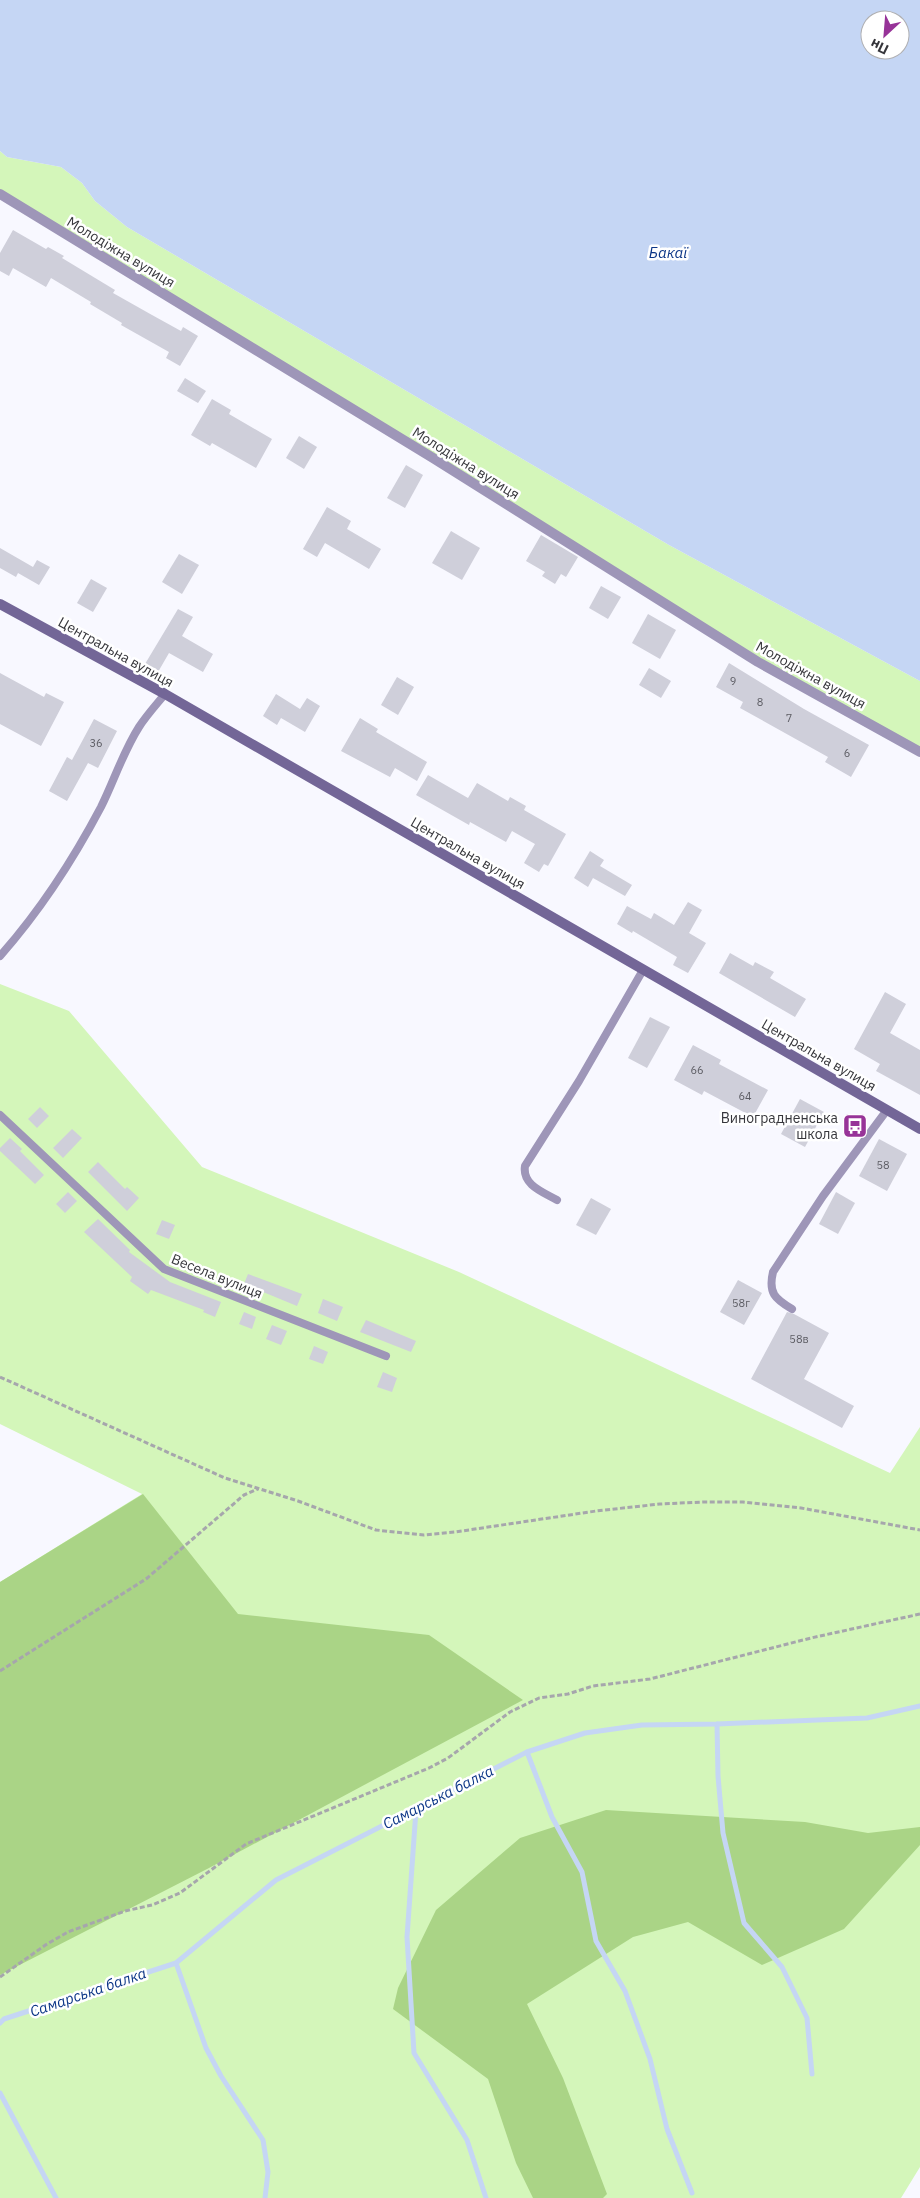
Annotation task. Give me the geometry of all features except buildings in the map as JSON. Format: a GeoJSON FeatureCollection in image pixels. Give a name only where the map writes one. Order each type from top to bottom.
{"type":"FeatureCollection","features":[{"type":"Feature","properties":{"kind":"street","name":"Молодіжна вулиця"},"geometry":{"type":"LineString","coordinates":[[0,194],[433,458],[758,662],[920,752]]}},
{"type":"Feature","properties":{"kind":"street","name":"Центральна вулиця"},"geometry":{"type":"LineString","coordinates":[[0,604],[164,694],[920,1129]]}},
{"type":"Feature","properties":{"kind":"lane"},"geometry":{"type":"LineString","coordinates":[[0,956],[29,922],[51,891],[102,805],[120,764],[139,728],[164,694]]}},
{"type":"Feature","properties":{"kind":"lane"},"geometry":{"type":"LineString","coordinates":[[557,1200],[534,1187],[526,1179],[525,1166],[579,1081],[643,970]]}},
{"type":"Feature","properties":{"kind":"lane"},"geometry":{"type":"LineString","coordinates":[[792,1309],[777,1300],[771,1282],[773,1272],[823,1196],[886,1110]]}},
{"type":"Feature","properties":{"kind":"lane","name":"Весела вулиця"},"geometry":{"type":"LineString","coordinates":[[0,1115],[164,1269],[386,1356]]}},
{"type":"Feature","properties":{"kind":"path"},"geometry":{"type":"LineString","coordinates":[[0,1377],[225,1478],[259,1488],[376,1530],[424,1535],[596,1511],[660,1504],[703,1502],[743,1502],[802,1508],[920,1530]]}},
{"type":"Feature","properties":{"kind":"path"},"geometry":{"type":"LineString","coordinates":[[0,1671],[146,1579],[244,1495],[259,1488]]}},
{"type":"Feature","properties":{"kind":"path"},"geometry":{"type":"LineString","coordinates":[[0,1977],[47,1944],[68,1932],[125,1911],[152,1905],[180,1893],[246,1844],[429,1768],[448,1758],[510,1712],[526,1703],[594,1686],[650,1679],[820,1636],[920,1614]]}},
{"type":"Feature","properties":{"kind":"green space"},"geometry":{"type":"Polygon","coordinates":[[[0,151],[7,157],[61,167],[82,183],[95,201],[127,227],[669,545],[920,681],[920,752],[758,662],[0,194],[0,151]]]}},
{"type":"Feature","properties":{"kind":"green space"},"geometry":{"type":"Polygon","coordinates":[[[0,984],[69,1011],[202,1167],[459,1272],[890,1473],[920,1427],[920,2167],[901,2198],[0,2198],[0,1582],[142,1494],[0,1424],[0,984]]]}},
{"type":"Feature","properties":{"kind":"green space"},"geometry":{"type":"Polygon","coordinates":[[[143,1494],[238,1614],[429,1635],[523,1700],[209,1868],[0,1975],[0,1582],[143,1494]]]}},
{"type":"Feature","properties":{"kind":"green space"},"geometry":{"type":"Polygon","coordinates":[[[606,1810],[805,1822],[868,1833],[920,1827],[920,1845],[844,1929],[762,1965],[688,1922],[633,1937],[527,2004],[563,2078],[607,2194],[603,2198],[533,2198],[516,2163],[488,2079],[393,2009],[398,1988],[436,1910],[520,1838],[606,1810]]]}},
{"type":"Feature","properties":{"kind":"water","name":"Бакаї"},"geometry":{"type":"Polygon","coordinates":[[[0,0],[920,0],[920,681],[669,545],[127,227],[95,201],[82,183],[61,167],[7,157],[0,151],[0,0]]]}},
{"type":"Feature","properties":{"kind":"waterway","name":"Самарська балка"},"geometry":{"type":"LineString","coordinates":[[0,2023],[4,2019],[176,1963],[276,1880],[527,1752],[585,1733],[642,1725],[867,1718],[920,1706]]}},
{"type":"Feature","properties":{"kind":"waterway"},"geometry":{"type":"LineString","coordinates":[[717,1724],[718,1776],[723,1833],[744,1923],[782,1967],[807,2018],[812,2074]]}},
{"type":"Feature","properties":{"kind":"waterway"},"geometry":{"type":"LineString","coordinates":[[527,1752],[552,1817],[582,1872],[596,1941],[625,1991],[650,2059],[667,2129],[692,2193]]}},
{"type":"Feature","properties":{"kind":"waterway"},"geometry":{"type":"LineString","coordinates":[[416,1810],[407,1937],[414,2053],[467,2140],[486,2198]]}},
{"type":"Feature","properties":{"kind":"waterway"},"geometry":{"type":"LineString","coordinates":[[176,1963],[206,2048],[221,2076],[263,2140],[268,2172],[265,2198]]}},
{"type":"Feature","properties":{"kind":"waterway"},"geometry":{"type":"LineString","coordinates":[[0,2093],[56,2198]]}},
{"type":"Feature","properties":{"kind":"place","name":"Виноградненська школа"},"geometry":{"type":"Point","coordinates":[855,1126]}}]}
